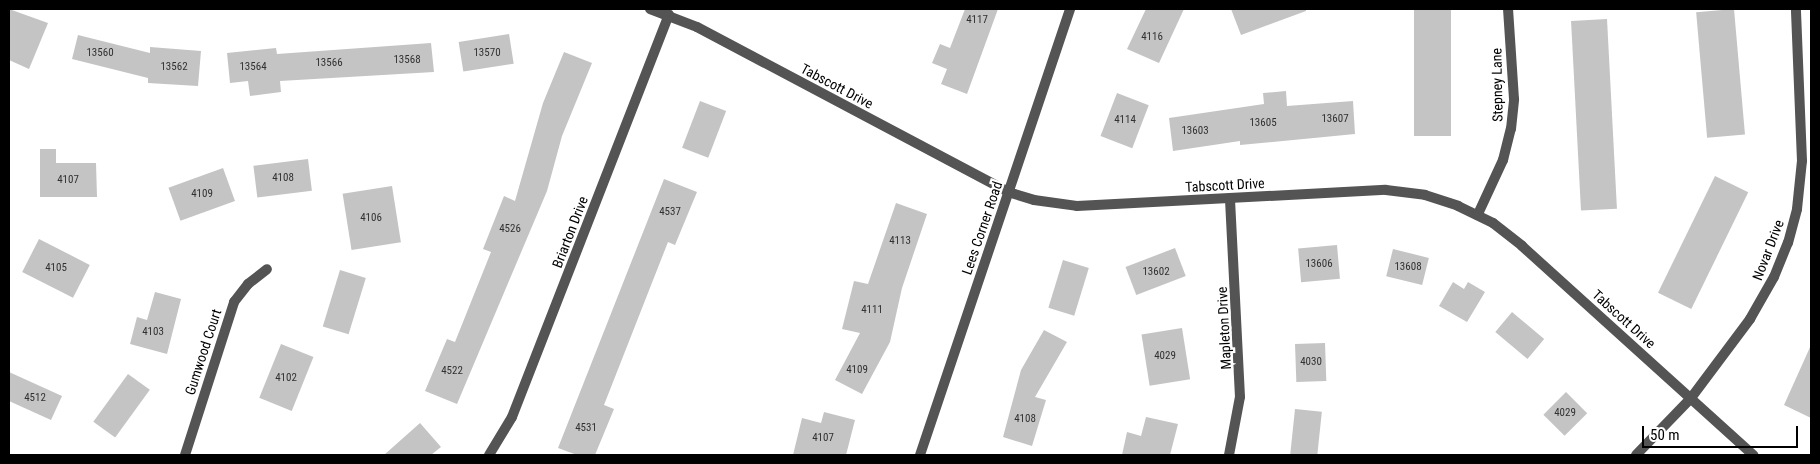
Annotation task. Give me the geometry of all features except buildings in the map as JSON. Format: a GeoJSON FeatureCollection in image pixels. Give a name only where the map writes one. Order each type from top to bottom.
{"type":"FeatureCollection","features":[{"type":"Feature","properties":{"kind":"street","name":"Tabscott Drive"},"geometry":{"type":"LineString","coordinates":[[650,9],[668,15],[1008,192],[1077,206],[1386,190],[1425,195],[1478,214],[1522,246],[1753,455]]}},
{"type":"Feature","properties":{"kind":"street","name":"Lees Corner Road"},"geometry":{"type":"LineString","coordinates":[[920,455],[1070,9]]}},
{"type":"Feature","properties":{"kind":"street","name":"Stepney Lane"},"geometry":{"type":"LineString","coordinates":[[1478,214],[1503,160],[1511,129],[1514,98],[1508,9]]}},
{"type":"Feature","properties":{"kind":"street","name":"Novar Drive"},"geometry":{"type":"LineString","coordinates":[[1636,455],[1691,398],[1757,309],[1774,277],[1791,231],[1802,161],[1796,9]]}},
{"type":"Feature","properties":{"kind":"street","name":"Briarton Drive"},"geometry":{"type":"LineString","coordinates":[[489,455],[512,417],[668,15]]}},
{"type":"Feature","properties":{"kind":"street","name":"Mapleton Drive"},"geometry":{"type":"LineString","coordinates":[[1229,455],[1240,397],[1230,199]]}},
{"type":"Feature","properties":{"kind":"street","name":"Gumwood Court"},"geometry":{"type":"LineString","coordinates":[[185,455],[234,302],[248,284],[268,269]]}}]}
